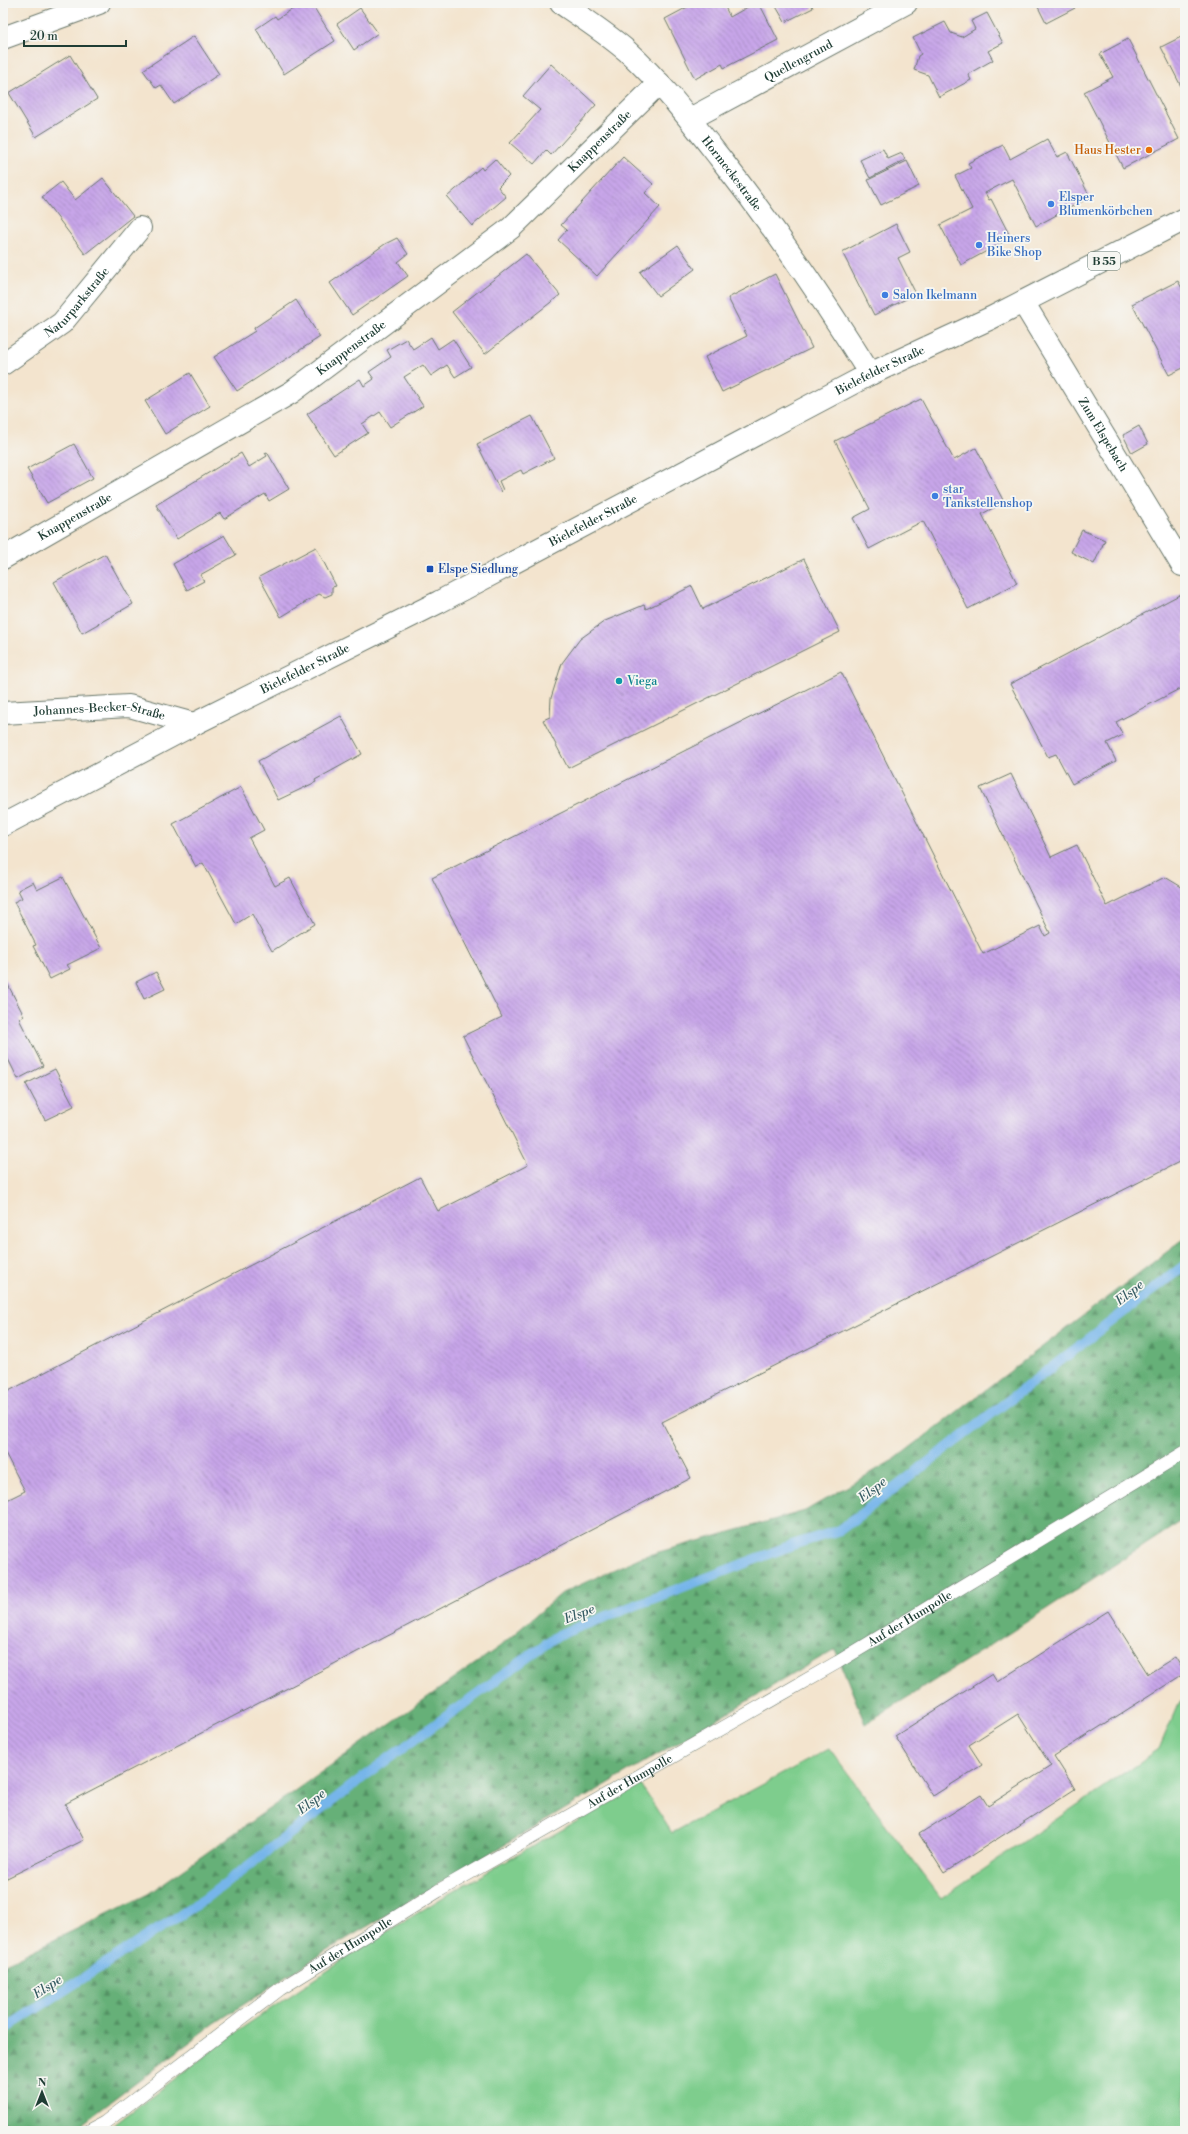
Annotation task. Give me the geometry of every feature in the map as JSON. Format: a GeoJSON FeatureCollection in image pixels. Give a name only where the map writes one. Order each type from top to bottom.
{"type":"FeatureCollection","features":[{"type":"Feature","properties":{"kind":"street"},"geometry":{"type":"LineString","coordinates":[[3,38],[99,3]]}},
{"type":"Feature","properties":{"kind":"street","name":"Hormeckestraße"},"geometry":{"type":"LineString","coordinates":[[561,3],[597,27],[627,52],[659,83],[690,119],[787,248],[837,321],[870,374]]}},
{"type":"Feature","properties":{"kind":"street","name":"Quellengrund"},"geometry":{"type":"LineString","coordinates":[[690,119],[906,3]]}},
{"type":"Feature","properties":{"kind":"street","name":"Knappenstraße"},"geometry":{"type":"LineString","coordinates":[[3,558],[292,392],[511,228],[659,83]]}},
{"type":"Feature","properties":{"kind":"street","name":"Bielefelder Straße"},"geometry":{"type":"LineString","coordinates":[[3,825],[194,724],[446,598],[870,374],[1023,302],[1185,219]]}},
{"type":"Feature","properties":{"kind":"street","name":"Naturparkstraße"},"geometry":{"type":"LineString","coordinates":[[3,364],[62,323],[140,228]]}},
{"type":"Feature","properties":{"kind":"street","name":"Zum Elspebach"},"geometry":{"type":"LineString","coordinates":[[1023,302],[1182,565],[1185,564]]}},
{"type":"Feature","properties":{"kind":"street","name":"Johannes-Becker-Straße"},"geometry":{"type":"LineString","coordinates":[[3,712],[129,706],[194,724]]}},
{"type":"Feature","properties":{"kind":"lane","name":"Auf der Humpolle"},"geometry":{"type":"LineString","coordinates":[[89,2131],[110,2118],[280,1990],[438,1890],[838,1662],[1185,1452]]}},
{"type":"Feature","properties":{"kind":"green space"},"geometry":{"type":"Polygon","coordinates":[[[1185,1238],[1185,1519],[991,1645],[865,1724],[835,1649],[336,1945],[215,2023],[82,2124],[67,2131],[3,2131],[3,1965],[148,1894],[499,1647],[562,1593],[641,1557],[805,1511],[895,1459],[1185,1238]]]}},
{"type":"Feature","properties":{"kind":"green space"},"geometry":{"type":"Polygon","coordinates":[[[1185,1699],[1185,2131],[106,2131],[239,2030],[363,1947],[445,1896],[641,1785],[672,1833],[829,1749],[941,1898],[1159,1749],[1178,1704],[1185,1699]]]}},
{"type":"Feature","properties":{"kind":"building"},"geometry":{"type":"Polygon","coordinates":[[[302,3],[311,3],[335,41],[284,74],[256,29],[275,16],[277,19],[302,3]]]}},
{"type":"Feature","properties":{"kind":"building"},"geometry":{"type":"Polygon","coordinates":[[[695,3],[723,3],[730,17],[755,3],[759,3],[778,40],[724,68],[722,64],[695,79],[665,19],[695,3]]]}},
{"type":"Feature","properties":{"kind":"building"},"geometry":{"type":"Polygon","coordinates":[[[774,3],[811,3],[813,8],[785,22],[774,3]]]}},
{"type":"Feature","properties":{"kind":"building"},"geometry":{"type":"Polygon","coordinates":[[[1036,3],[1072,3],[1075,8],[1046,23],[1036,3]]]}},
{"type":"Feature","properties":{"kind":"building"},"geometry":{"type":"Polygon","coordinates":[[[360,8],[378,33],[354,50],[337,24],[360,8]]]}},
{"type":"Feature","properties":{"kind":"building"},"geometry":{"type":"Polygon","coordinates":[[[987,13],[1003,43],[988,51],[993,60],[968,74],[971,80],[939,97],[928,75],[914,70],[918,56],[921,54],[913,38],[945,22],[951,33],[962,37],[975,29],[971,21],[987,13]]]}},
{"type":"Feature","properties":{"kind":"building"},"geometry":{"type":"Polygon","coordinates":[[[1185,35],[1185,94],[1161,47],[1185,35]]]}},
{"type":"Feature","properties":{"kind":"building"},"geometry":{"type":"Polygon","coordinates":[[[194,36],[219,74],[174,104],[161,85],[156,88],[143,70],[194,36]]]}},
{"type":"Feature","properties":{"kind":"building"},"geometry":{"type":"Polygon","coordinates":[[[1128,39],[1179,139],[1123,168],[1084,92],[1113,77],[1100,54],[1128,39]]]}},
{"type":"Feature","properties":{"kind":"building"},"geometry":{"type":"Polygon","coordinates":[[[70,55],[97,99],[36,137],[9,93],[70,55]]]}},
{"type":"Feature","properties":{"kind":"building"},"geometry":{"type":"Polygon","coordinates":[[[551,64],[596,105],[551,155],[546,150],[534,164],[510,143],[540,110],[523,96],[551,64]]]}},
{"type":"Feature","properties":{"kind":"building"},"geometry":{"type":"Polygon","coordinates":[[[1047,139],[1057,157],[1067,152],[1090,197],[1036,226],[1012,179],[1000,185],[985,193],[989,200],[991,199],[1011,238],[961,265],[940,225],[972,209],[955,176],[971,168],[968,163],[1003,145],[1010,159],[1047,139]]]}},
{"type":"Feature","properties":{"kind":"building"},"geometry":{"type":"Polygon","coordinates":[[[883,149],[888,159],[902,153],[905,160],[870,178],[860,160],[883,149]]]}},
{"type":"Feature","properties":{"kind":"building"},"geometry":{"type":"Polygon","coordinates":[[[623,157],[653,184],[645,193],[660,207],[597,276],[558,240],[567,230],[561,225],[623,157]]]}},
{"type":"Feature","properties":{"kind":"building"},"geometry":{"type":"Polygon","coordinates":[[[495,159],[509,176],[498,187],[506,197],[472,226],[447,197],[481,167],[483,170],[495,159]]]}},
{"type":"Feature","properties":{"kind":"building"},"geometry":{"type":"Polygon","coordinates":[[[907,161],[919,186],[881,205],[868,180],[907,161]]]}},
{"type":"Feature","properties":{"kind":"building"},"geometry":{"type":"Polygon","coordinates":[[[103,178],[133,216],[85,254],[42,197],[61,182],[75,200],[103,178]]]}},
{"type":"Feature","properties":{"kind":"building"},"geometry":{"type":"Polygon","coordinates":[[[896,224],[910,252],[898,258],[916,294],[874,315],[842,252],[896,224]]]}},
{"type":"Feature","properties":{"kind":"building"},"geometry":{"type":"Polygon","coordinates":[[[397,238],[408,254],[398,262],[408,276],[352,315],[330,283],[385,244],[397,238]]]}},
{"type":"Feature","properties":{"kind":"building"},"geometry":{"type":"Polygon","coordinates":[[[678,245],[695,269],[658,296],[640,272],[678,245]]]}},
{"type":"Feature","properties":{"kind":"building"},"geometry":{"type":"Polygon","coordinates":[[[526,254],[560,295],[485,354],[452,312],[526,254]]]}},
{"type":"Feature","properties":{"kind":"building"},"geometry":{"type":"Polygon","coordinates":[[[775,274],[812,348],[722,392],[705,357],[747,336],[728,298],[775,274]]]}},
{"type":"Feature","properties":{"kind":"building"},"geometry":{"type":"Polygon","coordinates":[[[1178,281],[1185,294],[1185,367],[1169,375],[1132,304],[1178,281]]]}},
{"type":"Feature","properties":{"kind":"building"},"geometry":{"type":"Polygon","coordinates":[[[296,300],[320,337],[237,391],[214,357],[255,331],[254,328],[296,300]]]}},
{"type":"Feature","properties":{"kind":"building"},"geometry":{"type":"Polygon","coordinates":[[[431,337],[438,349],[453,339],[471,367],[455,377],[447,365],[431,376],[423,365],[404,377],[423,406],[390,427],[380,412],[362,424],[368,433],[334,455],[307,414],[360,379],[364,386],[374,379],[369,372],[391,357],[387,350],[406,339],[413,349],[431,337]]]}},
{"type":"Feature","properties":{"kind":"building"},"geometry":{"type":"Polygon","coordinates":[[[190,373],[210,406],[165,434],[145,401],[190,373]]]}},
{"type":"Feature","properties":{"kind":"building"},"geometry":{"type":"Polygon","coordinates":[[[921,399],[954,460],[976,448],[1004,502],[982,514],[1017,583],[968,609],[923,521],[869,549],[853,518],[870,509],[835,441],[921,399]]]}},
{"type":"Feature","properties":{"kind":"building"},"geometry":{"type":"Polygon","coordinates":[[[532,416],[554,458],[523,474],[521,470],[499,481],[503,490],[501,492],[477,444],[532,416]]]}},
{"type":"Feature","properties":{"kind":"building"},"geometry":{"type":"Polygon","coordinates":[[[1139,426],[1148,444],[1132,453],[1123,435],[1139,426]]]}},
{"type":"Feature","properties":{"kind":"building"},"geometry":{"type":"Polygon","coordinates":[[[74,444],[93,478],[47,503],[27,469],[74,444]]]}},
{"type":"Feature","properties":{"kind":"building"},"geometry":{"type":"Polygon","coordinates":[[[267,452],[289,489],[269,501],[265,494],[224,519],[220,513],[177,539],[156,505],[241,453],[249,467],[267,456],[265,453],[267,452]]]}},
{"type":"Feature","properties":{"kind":"building"},"geometry":{"type":"Polygon","coordinates":[[[1082,530],[1105,540],[1094,564],[1071,552],[1082,530]]]}},
{"type":"Feature","properties":{"kind":"building"},"geometry":{"type":"Polygon","coordinates":[[[224,535],[236,555],[200,575],[204,581],[187,590],[173,564],[224,535]]]}},
{"type":"Feature","properties":{"kind":"building"},"geometry":{"type":"Polygon","coordinates":[[[316,547],[336,586],[332,587],[332,594],[325,597],[319,594],[281,617],[259,577],[316,547]]]}},
{"type":"Feature","properties":{"kind":"building"},"geometry":{"type":"Polygon","coordinates":[[[105,554],[133,604],[82,633],[54,582],[105,554]]]}},
{"type":"Feature","properties":{"kind":"building"},"geometry":{"type":"Polygon","coordinates":[[[804,559],[840,632],[568,768],[543,720],[550,717],[551,698],[562,663],[580,639],[605,621],[644,605],[646,609],[692,586],[703,609],[804,559]]]}},
{"type":"Feature","properties":{"kind":"building"},"geometry":{"type":"Polygon","coordinates":[[[1185,592],[1185,686],[1116,722],[1123,735],[1107,743],[1116,761],[1072,784],[1056,754],[1048,757],[1010,684],[1185,592]]]}},
{"type":"Feature","properties":{"kind":"building"},"geometry":{"type":"Polygon","coordinates":[[[841,672],[983,954],[1040,926],[1045,936],[1050,933],[980,788],[1011,774],[1051,857],[1077,845],[1107,906],[1165,877],[1185,889],[1185,1159],[662,1422],[691,1478],[65,1804],[84,1840],[3,1880],[3,1502],[25,1491],[3,1449],[3,1394],[420,1177],[438,1211],[528,1165],[463,1036],[502,1017],[432,878],[841,672]]]}},
{"type":"Feature","properties":{"kind":"building"},"geometry":{"type":"Polygon","coordinates":[[[341,716],[362,754],[315,780],[316,782],[278,800],[258,761],[341,716]]]}},
{"type":"Feature","properties":{"kind":"building"},"geometry":{"type":"Polygon","coordinates":[[[241,787],[264,830],[249,838],[275,886],[290,878],[315,924],[272,951],[252,914],[236,924],[203,863],[196,867],[173,824],[241,787]]]}},
{"type":"Feature","properties":{"kind":"building"},"geometry":{"type":"Polygon","coordinates":[[[63,877],[101,948],[67,965],[70,969],[50,979],[33,946],[36,945],[14,902],[22,898],[18,890],[33,882],[37,890],[63,877]]]}},
{"type":"Feature","properties":{"kind":"building"},"geometry":{"type":"Polygon","coordinates":[[[156,972],[165,989],[144,999],[136,982],[156,972]]]}},
{"type":"Feature","properties":{"kind":"building"},"geometry":{"type":"Polygon","coordinates":[[[3,975],[24,1016],[19,1019],[43,1066],[18,1079],[3,1049],[3,975]]]}},
{"type":"Feature","properties":{"kind":"building"},"geometry":{"type":"Polygon","coordinates":[[[55,1069],[74,1106],[45,1120],[26,1084],[55,1069]]]}},
{"type":"Feature","properties":{"kind":"building"},"geometry":{"type":"Polygon","coordinates":[[[1108,1611],[1148,1674],[1175,1657],[1185,1673],[1054,1756],[1075,1789],[944,1873],[919,1834],[981,1795],[988,1806],[1051,1766],[1018,1714],[969,1745],[982,1765],[933,1796],[895,1736],[992,1674],[997,1682],[1108,1611]]]}},
{"type":"Feature","properties":{"kind":"waterway","name":"Elspe"},"geometry":{"type":"LineString","coordinates":[[3,2030],[205,1899],[366,1775],[558,1635],[792,1545],[840,1530],[1185,1265]]}},
{"type":"Feature","properties":{"kind":"place","name":"Haus Hester"},"geometry":{"type":"Point","coordinates":[1149,150]}},
{"type":"Feature","properties":{"kind":"place","name":"Elsper Blumenkörbchen"},"geometry":{"type":"Point","coordinates":[1051,204]}},
{"type":"Feature","properties":{"kind":"place","name":"Heiners Bike Shop"},"geometry":{"type":"Point","coordinates":[979,245]}},
{"type":"Feature","properties":{"kind":"place","name":"Salon Ikelmann"},"geometry":{"type":"Point","coordinates":[885,295]}},
{"type":"Feature","properties":{"kind":"place","name":"star Tankstellenshop"},"geometry":{"type":"Point","coordinates":[935,496]}},
{"type":"Feature","properties":{"kind":"place","name":"Elspe Siedlung"},"geometry":{"type":"Point","coordinates":[430,569]}},
{"type":"Feature","properties":{"kind":"place","name":"Viega"},"geometry":{"type":"Point","coordinates":[619,681]}}]}
